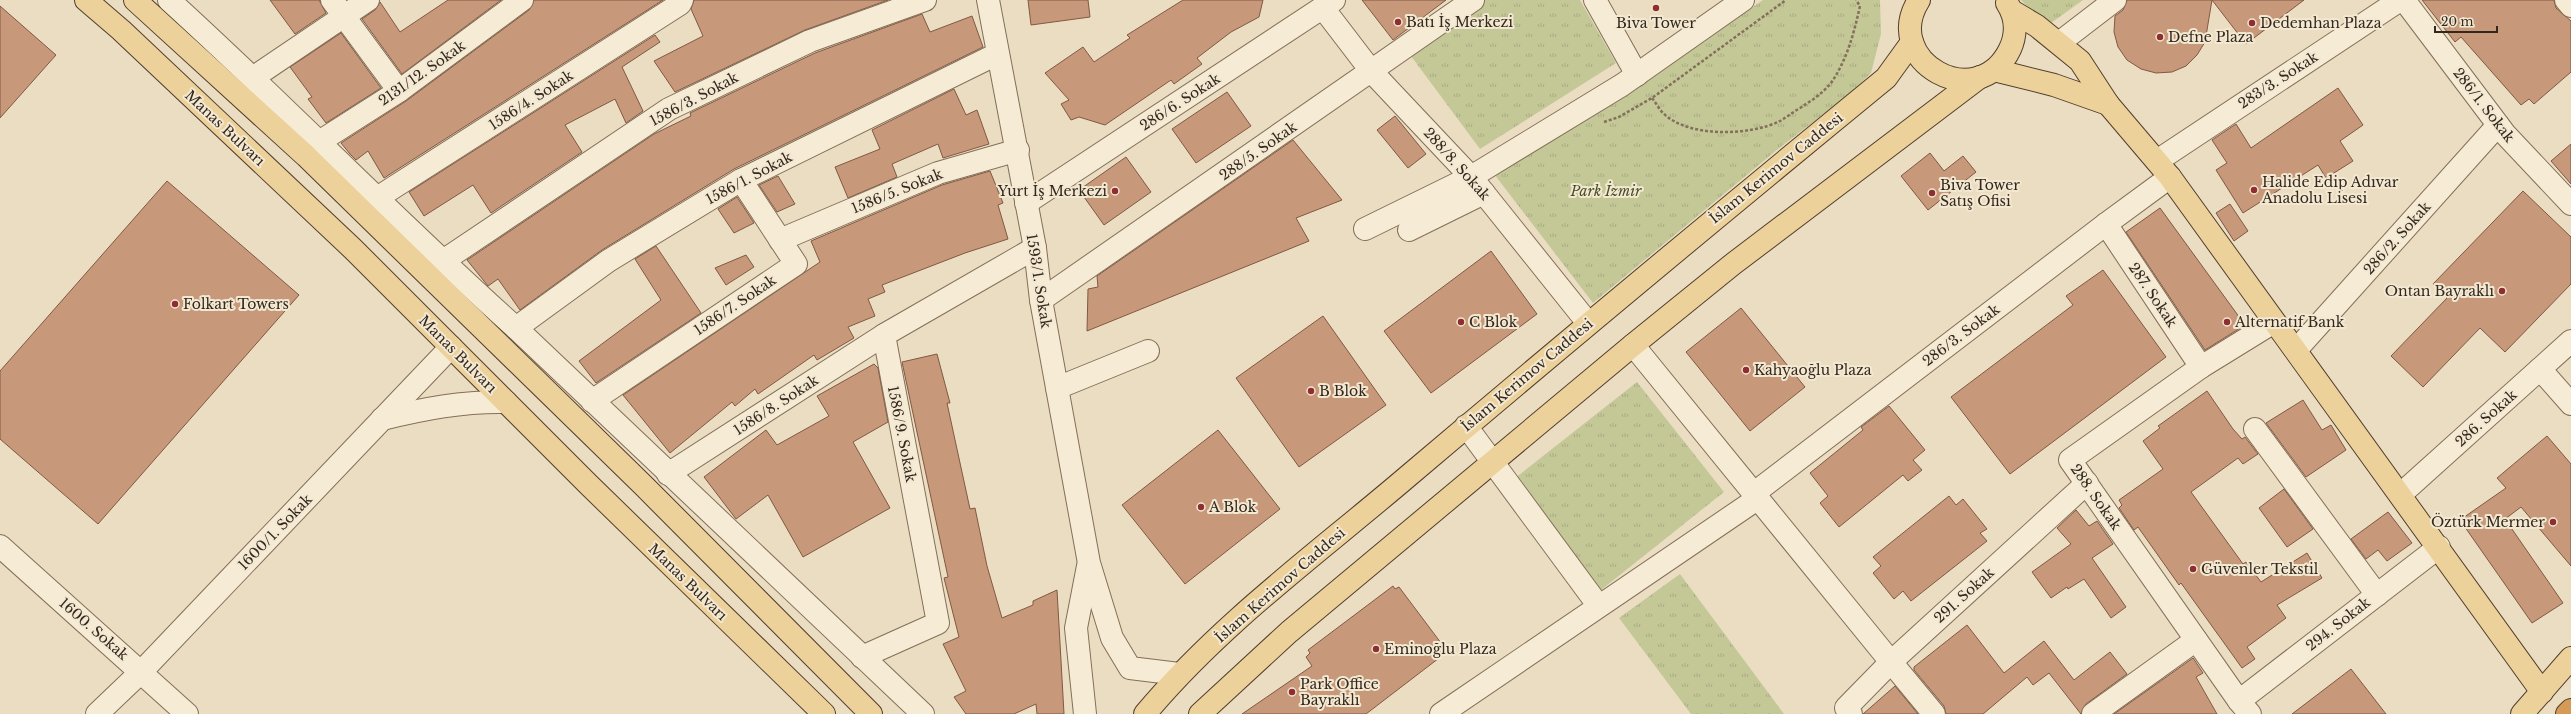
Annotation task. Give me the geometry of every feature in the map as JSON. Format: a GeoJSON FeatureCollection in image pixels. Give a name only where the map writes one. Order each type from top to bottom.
{"type":"FeatureCollection","features":[{"type":"Feature","properties":{"kind":"highway"},"geometry":{"type":"LineString","coordinates":[[2567,714],[2571,710]]}},
{"type":"Feature","properties":{"kind":"main road","name":"Manas Bulvarı"},"geometry":{"type":"LineString","coordinates":[[86,0],[127,35],[353,249],[506,402],[824,714]]}},
{"type":"Feature","properties":{"kind":"main road"},"geometry":{"type":"LineString","coordinates":[[135,0],[306,156],[644,486],[871,714]]}},
{"type":"Feature","properties":{"kind":"main road"},"geometry":{"type":"LineString","coordinates":[[1915,2],[1910,24],[1912,42],[1919,57],[1931,70],[1946,78],[1963,80],[1987,74],[2054,85],[2108,104]]}},
{"type":"Feature","properties":{"kind":"main road"},"geometry":{"type":"LineString","coordinates":[[2009,6],[2059,43],[2080,61],[2108,104],[2170,178],[2274,322],[2296,350],[2542,692]]}},
{"type":"Feature","properties":{"kind":"main road"},"geometry":{"type":"LineString","coordinates":[[1200,714],[1289,632],[1633,344],[1733,264],[1987,74],[2006,58],[2013,43],[2015,27],[2009,6]]}},
{"type":"Feature","properties":{"kind":"main road","name":"İslam Kerimov Caddesi"},"geometry":{"type":"LineString","coordinates":[[1145,714],[1179,674],[1259,602],[1588,323],[1886,78],[1912,42]]}},
{"type":"Feature","properties":{"kind":"main road"},"geometry":{"type":"LineString","coordinates":[[2522,714],[2571,658]]}},
{"type":"Feature","properties":{"kind":"main road"},"geometry":{"type":"LineString","coordinates":[[2527,714],[2542,692]]}},
{"type":"Feature","properties":{"kind":"street"},"geometry":{"type":"LineString","coordinates":[[169,0],[254,78],[377,198],[923,714]]}},
{"type":"Feature","properties":{"kind":"street"},"geometry":{"type":"LineString","coordinates":[[254,78],[338,8],[368,0]]}},
{"type":"Feature","properties":{"kind":"street","name":"2131/12. Sokak"},"geometry":{"type":"LineString","coordinates":[[319,142],[399,91],[522,0]]}},
{"type":"Feature","properties":{"kind":"street","name":"1586/4. Sokak"},"geometry":{"type":"LineString","coordinates":[[377,198],[680,4],[682,0]]}},
{"type":"Feature","properties":{"kind":"street","name":"1586/3. Sokak"},"geometry":{"type":"LineString","coordinates":[[444,261],[670,109],[810,41],[925,0]]}},
{"type":"Feature","properties":{"kind":"street","name":"1593/1. Sokak"},"geometry":{"type":"LineString","coordinates":[[988,0],[1018,150],[1035,248],[1041,300],[1089,563],[1112,638],[1130,668],[1179,674]]}},
{"type":"Feature","properties":{"kind":"street","name":"288/5. Sokak"},"geometry":{"type":"LineString","coordinates":[[1041,300],[1372,72],[1473,0]]}},
{"type":"Feature","properties":{"kind":"street"},"geometry":{"type":"LineString","coordinates":[[1595,0],[1637,75]]}},
{"type":"Feature","properties":{"kind":"street"},"geometry":{"type":"LineString","coordinates":[[1408,230],[1477,185],[1743,0]]}},
{"type":"Feature","properties":{"kind":"street"},"geometry":{"type":"LineString","coordinates":[[2059,43],[2115,0]]}},
{"type":"Feature","properties":{"kind":"street","name":"283/3. Sokak"},"geometry":{"type":"LineString","coordinates":[[2156,161],[2400,0]]}},
{"type":"Feature","properties":{"kind":"street","name":"286/1. Sokak"},"geometry":{"type":"LineString","coordinates":[[2404,0],[2498,125],[2571,204]]}},
{"type":"Feature","properties":{"kind":"street"},"geometry":{"type":"LineString","coordinates":[[2566,0],[2571,6]]}},
{"type":"Feature","properties":{"kind":"street","name":"288/8. Sokak"},"geometry":{"type":"LineString","coordinates":[[1328,4],[1372,72],[1477,185],[1588,323]]}},
{"type":"Feature","properties":{"kind":"street","name":"286/6. Sokak"},"geometry":{"type":"LineString","coordinates":[[1026,203],[1328,4]]}},
{"type":"Feature","properties":{"kind":"street"},"geometry":{"type":"LineString","coordinates":[[338,8],[399,91]]}},
{"type":"Feature","properties":{"kind":"street","name":"1586/1. Sokak"},"geometry":{"type":"LineString","coordinates":[[516,328],[608,261],[741,180],[998,54]]}},
{"type":"Feature","properties":{"kind":"street","name":"286/2. Sokak"},"geometry":{"type":"LineString","coordinates":[[2296,350],[2498,125]]}},
{"type":"Feature","properties":{"kind":"street","name":"1586/5. Sokak"},"geometry":{"type":"LineString","coordinates":[[780,240],[938,173],[1018,150]]}},
{"type":"Feature","properties":{"kind":"street","name":"286/3. Sokak"},"geometry":{"type":"LineString","coordinates":[[1442,714],[1755,496],[2106,224],[2170,178]]}},
{"type":"Feature","properties":{"kind":"street","name":"1586/7. Sokak"},"geometry":{"type":"LineString","coordinates":[[592,401],[796,264],[741,180]]}},
{"type":"Feature","properties":{"kind":"street"},"geometry":{"type":"LineString","coordinates":[[1365,229],[1477,185]]}},
{"type":"Feature","properties":{"kind":"street","name":"287. Sokak"},"geometry":{"type":"LineString","coordinates":[[2106,224],[2201,367]]}},
{"type":"Feature","properties":{"kind":"street"},"geometry":{"type":"LineString","coordinates":[[884,335],[1035,248]]}},
{"type":"Feature","properties":{"kind":"street","name":"288. Sokak"},"geometry":{"type":"LineString","coordinates":[[2244,708],[2070,460],[2201,367],[2274,322]]}},
{"type":"Feature","properties":{"kind":"street","name":"1586/8. Sokak"},"geometry":{"type":"LineString","coordinates":[[668,474],[884,335]]}},
{"type":"Feature","properties":{"kind":"street","name":"1586/9. Sokak"},"geometry":{"type":"LineString","coordinates":[[862,657],[938,623],[884,335]]}},
{"type":"Feature","properties":{"kind":"street","name":"286. Sokak"},"geometry":{"type":"LineString","coordinates":[[2401,494],[2571,341]]}},
{"type":"Feature","properties":{"kind":"street"},"geometry":{"type":"LineString","coordinates":[[1633,344],[1755,496],[1934,714]]}},
{"type":"Feature","properties":{"kind":"street","name":"1600/1. Sokak"},"geometry":{"type":"LineString","coordinates":[[97,714],[142,671],[451,347]]}},
{"type":"Feature","properties":{"kind":"street"},"geometry":{"type":"LineString","coordinates":[[1057,388],[1148,351]]}},
{"type":"Feature","properties":{"kind":"street"},"geometry":{"type":"LineString","coordinates":[[2540,369],[2571,404]]}},
{"type":"Feature","properties":{"kind":"street"},"geometry":{"type":"LineString","coordinates":[[382,419],[427,408],[484,401],[506,402]]}},
{"type":"Feature","properties":{"kind":"street"},"geometry":{"type":"LineString","coordinates":[[1466,426],[1598,605]]}},
{"type":"Feature","properties":{"kind":"street"},"geometry":{"type":"LineString","coordinates":[[2255,429],[2377,594]]}},
{"type":"Feature","properties":{"kind":"street","name":"291. Sokak"},"geometry":{"type":"LineString","coordinates":[[1845,712],[1891,662],[2087,483]]}},
{"type":"Feature","properties":{"kind":"street","name":"1600. Sokak"},"geometry":{"type":"LineString","coordinates":[[0,546],[142,671],[187,714]]}},
{"type":"Feature","properties":{"kind":"street","name":"294. Sokak"},"geometry":{"type":"LineString","coordinates":[[2244,708],[2377,594],[2438,547]]}},
{"type":"Feature","properties":{"kind":"street","name":"1593/1. Sokak"},"geometry":{"type":"LineString","coordinates":[[1085,714],[1076,628],[1089,563]]}},
{"type":"Feature","properties":{"kind":"street"},"geometry":{"type":"LineString","coordinates":[[2093,714],[2196,640]]}},
{"type":"Feature","properties":{"kind":"path"},"geometry":{"type":"LineString","coordinates":[[1652,98],[1664,114],[1685,126],[1701,130],[1735,133],[1779,122],[1811,101],[1830,84],[1843,63],[1854,33],[1860,6],[1856,0]]}},
{"type":"Feature","properties":{"kind":"green space"},"geometry":{"type":"Polygon","coordinates":[[[1483,0],[1580,0],[1616,63],[1480,149],[1408,52],[1483,0]]]}},
{"type":"Feature","properties":{"kind":"green space","name":"Park İzmir"},"geometry":{"type":"Polygon","coordinates":[[[1763,0],[1880,0],[1881,34],[1871,73],[1852,92],[1778,149],[1593,303],[1491,170],[1653,74],[1763,0]]]}},
{"type":"Feature","properties":{"kind":"green space"},"geometry":{"type":"Polygon","coordinates":[[[2021,0],[2083,0],[2047,26],[2021,0]]]}},
{"type":"Feature","properties":{"kind":"green space"},"geometry":{"type":"Polygon","coordinates":[[[1637,382],[1724,492],[1601,590],[1514,479],[1637,382]]]}},
{"type":"Feature","properties":{"kind":"green space"},"geometry":{"type":"Polygon","coordinates":[[[1680,574],[1784,714],[1691,714],[1619,618],[1680,574]]]}},
{"type":"Feature","properties":{"kind":"building"},"geometry":{"type":"Polygon","coordinates":[[[270,0],[319,0],[326,13],[295,34],[270,0]]]}},
{"type":"Feature","properties":{"kind":"building"},"geometry":{"type":"Polygon","coordinates":[[[448,0],[501,0],[402,74],[362,19],[375,10],[380,2],[400,32],[448,0]]]}},
{"type":"Feature","properties":{"kind":"building"},"geometry":{"type":"Polygon","coordinates":[[[534,0],[663,0],[384,178],[368,151],[356,160],[341,143],[406,101],[529,10],[534,0]]]}},
{"type":"Feature","properties":{"kind":"building"},"geometry":{"type":"Polygon","coordinates":[[[694,0],[888,0],[805,30],[675,92],[654,61],[703,36],[691,9],[694,0]]]}},
{"type":"Feature","properties":{"kind":"building"},"geometry":{"type":"Polygon","coordinates":[[[1028,0],[1088,0],[1090,17],[1031,25],[1028,0]]]}},
{"type":"Feature","properties":{"kind":"building"},"geometry":{"type":"Polygon","coordinates":[[[1183,0],[1263,0],[1259,17],[1231,32],[1197,58],[1202,64],[1174,84],[1171,80],[1105,125],[1079,117],[1071,120],[1061,104],[1069,100],[1045,73],[1083,47],[1094,62],[1130,38],[1127,35],[1183,0]]]}},
{"type":"Feature","properties":{"kind":"building","name":"Batı İş Merkezi"},"geometry":{"type":"Polygon","coordinates":[[[1362,0],[1446,0],[1393,40],[1362,0]]]}},
{"type":"Feature","properties":{"kind":"building","name":"Defne Plaza"},"geometry":{"type":"Polygon","coordinates":[[[2127,0],[2212,0],[2205,42],[2197,55],[2186,66],[2172,72],[2156,73],[2141,69],[2127,60],[2118,47],[2114,32],[2115,16],[2123,10],[2127,0]]]}},
{"type":"Feature","properties":{"kind":"building","name":"Dedemhan Plaza"},"geometry":{"type":"Polygon","coordinates":[[[2212,0],[2304,0],[2246,44],[2212,0]]]}},
{"type":"Feature","properties":{"kind":"building"},"geometry":{"type":"Polygon","coordinates":[[[2422,0],[2554,0],[2556,8],[2571,21],[2571,72],[2534,104],[2529,99],[2521,105],[2461,37],[2455,42],[2422,0]]]}},
{"type":"Feature","properties":{"kind":"building"},"geometry":{"type":"Polygon","coordinates":[[[0,6],[56,55],[0,118],[0,6]]]}},
{"type":"Feature","properties":{"kind":"building"},"geometry":{"type":"Polygon","coordinates":[[[922,14],[930,32],[972,16],[983,47],[734,169],[602,250],[520,310],[498,279],[488,286],[467,260],[654,134],[691,116],[690,113],[815,53],[922,14]]]}},
{"type":"Feature","properties":{"kind":"building"},"geometry":{"type":"Polygon","coordinates":[[[341,33],[381,88],[326,123],[308,99],[312,97],[290,67],[341,33]]]}},
{"type":"Feature","properties":{"kind":"building"},"geometry":{"type":"Polygon","coordinates":[[[655,35],[660,42],[622,67],[643,111],[626,123],[615,99],[565,125],[582,152],[491,213],[473,185],[424,216],[409,192],[655,35]]]}},
{"type":"Feature","properties":{"kind":"building"},"geometry":{"type":"Polygon","coordinates":[[[2338,88],[2363,125],[2340,141],[2353,161],[2326,178],[2318,165],[2243,213],[2216,170],[2227,163],[2212,140],[2236,124],[2251,148],[2338,88]]]}},
{"type":"Feature","properties":{"kind":"building"},"geometry":{"type":"Polygon","coordinates":[[[954,89],[966,115],[977,110],[989,144],[943,158],[938,144],[892,164],[897,177],[848,198],[835,167],[880,149],[872,130],[954,89]]]}},
{"type":"Feature","properties":{"kind":"building"},"geometry":{"type":"Polygon","coordinates":[[[1227,92],[1251,126],[1196,163],[1172,129],[1227,92]]]}},
{"type":"Feature","properties":{"kind":"building"},"geometry":{"type":"Polygon","coordinates":[[[1395,116],[1426,154],[1408,168],[1377,130],[1395,116]]]}},
{"type":"Feature","properties":{"kind":"building"},"geometry":{"type":"Polygon","coordinates":[[[1293,140],[1342,200],[1296,218],[1309,241],[1087,331],[1088,289],[1098,287],[1097,276],[1293,140]]]}},
{"type":"Feature","properties":{"kind":"building"},"geometry":{"type":"Polygon","coordinates":[[[2571,144],[2571,184],[2551,161],[2571,144]]]}},
{"type":"Feature","properties":{"kind":"building","name":"Biva Tower Satış Ofisi"},"geometry":{"type":"Polygon","coordinates":[[[1930,153],[1944,171],[1963,156],[1976,172],[1928,210],[1901,176],[1930,153]]]}},
{"type":"Feature","properties":{"kind":"building","name":"Yurt İş Merkezi"},"geometry":{"type":"Polygon","coordinates":[[[1126,157],[1151,192],[1104,225],[1079,190],[1126,157]]]}},
{"type":"Feature","properties":{"kind":"building"},"geometry":{"type":"Polygon","coordinates":[[[990,171],[1003,203],[998,205],[1008,239],[965,253],[882,285],[885,292],[868,299],[875,316],[848,327],[854,338],[817,360],[814,355],[758,394],[755,389],[735,406],[732,402],[670,453],[623,395],[820,262],[811,241],[942,185],[990,171]]]}},
{"type":"Feature","properties":{"kind":"building"},"geometry":{"type":"Polygon","coordinates":[[[778,176],[795,204],[777,212],[759,185],[778,176]]]}},
{"type":"Feature","properties":{"kind":"building"},"geometry":{"type":"Polygon","coordinates":[[[167,181],[299,295],[98,524],[0,439],[0,371],[167,181]]]}},
{"type":"Feature","properties":{"kind":"building","name":"Ontan Bayraklı"},"geometry":{"type":"Polygon","coordinates":[[[2523,191],[2571,237],[2571,284],[2505,352],[2480,328],[2423,387],[2391,356],[2447,298],[2433,284],[2523,191]]]}},
{"type":"Feature","properties":{"kind":"building"},"geometry":{"type":"Polygon","coordinates":[[[737,197],[754,223],[734,233],[718,209],[737,197]]]}},
{"type":"Feature","properties":{"kind":"building"},"geometry":{"type":"Polygon","coordinates":[[[2230,204],[2248,231],[2234,241],[2216,213],[2230,204]]]}},
{"type":"Feature","properties":{"kind":"building"},"geometry":{"type":"Polygon","coordinates":[[[2160,208],[2245,325],[2205,350],[2126,232],[2160,208]]]}},
{"type":"Feature","properties":{"kind":"building"},"geometry":{"type":"Polygon","coordinates":[[[656,246],[701,313],[596,383],[579,361],[661,300],[635,259],[656,246]]]}},
{"type":"Feature","properties":{"kind":"building","name":"C Blok"},"geometry":{"type":"Polygon","coordinates":[[[1491,251],[1537,314],[1431,393],[1384,331],[1491,251]]]}},
{"type":"Feature","properties":{"kind":"building"},"geometry":{"type":"Polygon","coordinates":[[[746,255],[754,267],[726,285],[715,268],[746,255]]]}},
{"type":"Feature","properties":{"kind":"building"},"geometry":{"type":"Polygon","coordinates":[[[2103,270],[2166,357],[2010,474],[1951,397],[2073,305],[2066,296],[2103,270]]]}},
{"type":"Feature","properties":{"kind":"building","name":"Kahyaoğlu Plaza"},"geometry":{"type":"Polygon","coordinates":[[[1741,308],[1805,387],[1750,431],[1686,352],[1741,308]]]}},
{"type":"Feature","properties":{"kind":"building","name":"B Blok"},"geometry":{"type":"Polygon","coordinates":[[[1323,316],[1386,405],[1299,467],[1236,378],[1323,316]]]}},
{"type":"Feature","properties":{"kind":"building"},"geometry":{"type":"Polygon","coordinates":[[[937,354],[950,403],[947,403],[970,509],[975,508],[987,566],[1002,618],[1033,605],[1033,601],[1057,590],[1064,714],[1037,714],[1036,704],[1014,714],[966,714],[954,697],[966,691],[943,644],[959,637],[944,578],[948,577],[902,362],[937,354]]]}},
{"type":"Feature","properties":{"kind":"building"},"geometry":{"type":"Polygon","coordinates":[[[874,364],[878,368],[888,422],[853,442],[890,508],[803,557],[768,495],[736,519],[704,477],[766,430],[777,445],[829,416],[817,396],[874,364]]]}},
{"type":"Feature","properties":{"kind":"building"},"geometry":{"type":"Polygon","coordinates":[[[2207,391],[2233,429],[2242,439],[2245,437],[2258,454],[2243,464],[2238,458],[2191,492],[2243,564],[2246,562],[2261,582],[2307,553],[2322,578],[2277,605],[2286,618],[2247,647],[2255,659],[2242,668],[2181,583],[2179,585],[2138,527],[2134,530],[2119,508],[2122,505],[2119,500],[2163,469],[2143,441],[2160,428],[2158,426],[2207,391]]]}},
{"type":"Feature","properties":{"kind":"building"},"geometry":{"type":"Polygon","coordinates":[[[2303,400],[2322,430],[2331,425],[2346,450],[2306,477],[2266,423],[2303,400]]]}},
{"type":"Feature","properties":{"kind":"building"},"geometry":{"type":"Polygon","coordinates":[[[1889,406],[1925,450],[1913,460],[1922,470],[1908,481],[1903,475],[1839,527],[1820,503],[1828,496],[1810,473],[1863,430],[1861,427],[1889,406]]]}},
{"type":"Feature","properties":{"kind":"building","name":"A Blok"},"geometry":{"type":"Polygon","coordinates":[[[1218,430],[1280,509],[1185,584],[1122,505],[1218,430]]]}},
{"type":"Feature","properties":{"kind":"building"},"geometry":{"type":"Polygon","coordinates":[[[2547,436],[2571,464],[2571,566],[2521,507],[2505,519],[2563,603],[2532,623],[2460,520],[2506,488],[2497,478],[2547,436]]]}},
{"type":"Feature","properties":{"kind":"building"},"geometry":{"type":"Polygon","coordinates":[[[2284,489],[2313,529],[2287,547],[2259,508],[2284,489]]]}},
{"type":"Feature","properties":{"kind":"building"},"geometry":{"type":"Polygon","coordinates":[[[1949,496],[1956,505],[1963,499],[1987,529],[1980,533],[1987,541],[1911,601],[1903,591],[1894,599],[1873,573],[1881,566],[1873,557],[1949,496]]]}},
{"type":"Feature","properties":{"kind":"building"},"geometry":{"type":"Polygon","coordinates":[[[2076,510],[2089,526],[2097,521],[2113,544],[2092,558],[2126,607],[2111,618],[2084,579],[2068,589],[2067,587],[2051,598],[2032,572],[2071,544],[2057,528],[2076,510]]]}},
{"type":"Feature","properties":{"kind":"building"},"geometry":{"type":"Polygon","coordinates":[[[2388,512],[2412,543],[2387,561],[2378,550],[2366,559],[2351,539],[2388,512]]]}},
{"type":"Feature","properties":{"kind":"building","name":"Eminoğlu Plaza"},"geometry":{"type":"Polygon","coordinates":[[[1393,586],[1395,589],[1399,587],[1444,647],[1440,650],[1443,655],[1366,714],[1242,714],[1312,666],[1306,657],[1310,653],[1308,650],[1393,586]]]}},
{"type":"Feature","properties":{"kind":"building"},"geometry":{"type":"Polygon","coordinates":[[[1967,625],[2004,673],[2044,641],[2074,680],[2110,652],[2127,674],[2086,704],[2081,714],[2049,673],[2033,685],[2027,677],[1983,714],[1946,714],[1944,706],[1914,670],[1914,667],[1967,625]]]}},
{"type":"Feature","properties":{"kind":"building"},"geometry":{"type":"Polygon","coordinates":[[[2193,658],[2203,673],[2196,677],[2217,714],[2114,714],[2193,658]]]}},
{"type":"Feature","properties":{"kind":"building"},"geometry":{"type":"Polygon","coordinates":[[[2351,669],[2386,714],[2292,714],[2351,669]]]}},
{"type":"Feature","properties":{"kind":"building"},"geometry":{"type":"Polygon","coordinates":[[[1895,686],[1918,714],[1863,714],[1895,686]]]}},
{"type":"Feature","properties":{"kind":"place","name":"Biva Tower"},"geometry":{"type":"Point","coordinates":[1656,8]}},
{"type":"Feature","properties":{"kind":"place","name":"Batı İş Merkezi"},"geometry":{"type":"Point","coordinates":[1398,22]}},
{"type":"Feature","properties":{"kind":"place","name":"Dedemhan Plaza"},"geometry":{"type":"Point","coordinates":[2252,23]}},
{"type":"Feature","properties":{"kind":"place","name":"Defne Plaza"},"geometry":{"type":"Point","coordinates":[2160,37]}},
{"type":"Feature","properties":{"kind":"place","name":"Halide Edip Adıvar Anadolu Lisesi"},"geometry":{"type":"Point","coordinates":[2254,190]}},
{"type":"Feature","properties":{"kind":"place","name":"Yurt İş Merkezi"},"geometry":{"type":"Point","coordinates":[1115,191]}},
{"type":"Feature","properties":{"kind":"place","name":"Biva Tower Satış Ofisi"},"geometry":{"type":"Point","coordinates":[1932,193]}},
{"type":"Feature","properties":{"kind":"place","name":"Ontan Bayraklı"},"geometry":{"type":"Point","coordinates":[2502,291]}},
{"type":"Feature","properties":{"kind":"place","name":"Folkart Towers"},"geometry":{"type":"Point","coordinates":[175,304]}},
{"type":"Feature","properties":{"kind":"place","name":"C Blok"},"geometry":{"type":"Point","coordinates":[1461,322]}},
{"type":"Feature","properties":{"kind":"place","name":"Alternatif Bank"},"geometry":{"type":"Point","coordinates":[2227,322]}},
{"type":"Feature","properties":{"kind":"place","name":"Kahyaoğlu Plaza"},"geometry":{"type":"Point","coordinates":[1746,370]}},
{"type":"Feature","properties":{"kind":"place","name":"B Blok"},"geometry":{"type":"Point","coordinates":[1311,391]}},
{"type":"Feature","properties":{"kind":"place","name":"A Blok"},"geometry":{"type":"Point","coordinates":[1201,507]}},
{"type":"Feature","properties":{"kind":"place","name":"Öztürk Mermer"},"geometry":{"type":"Point","coordinates":[2553,522]}},
{"type":"Feature","properties":{"kind":"place","name":"Güvenler Tekstil"},"geometry":{"type":"Point","coordinates":[2193,569]}},
{"type":"Feature","properties":{"kind":"place","name":"Eminoğlu Plaza"},"geometry":{"type":"Point","coordinates":[1376,649]}},
{"type":"Feature","properties":{"kind":"place","name":"Park Office Bayraklı"},"geometry":{"type":"Point","coordinates":[1292,692]}}]}
